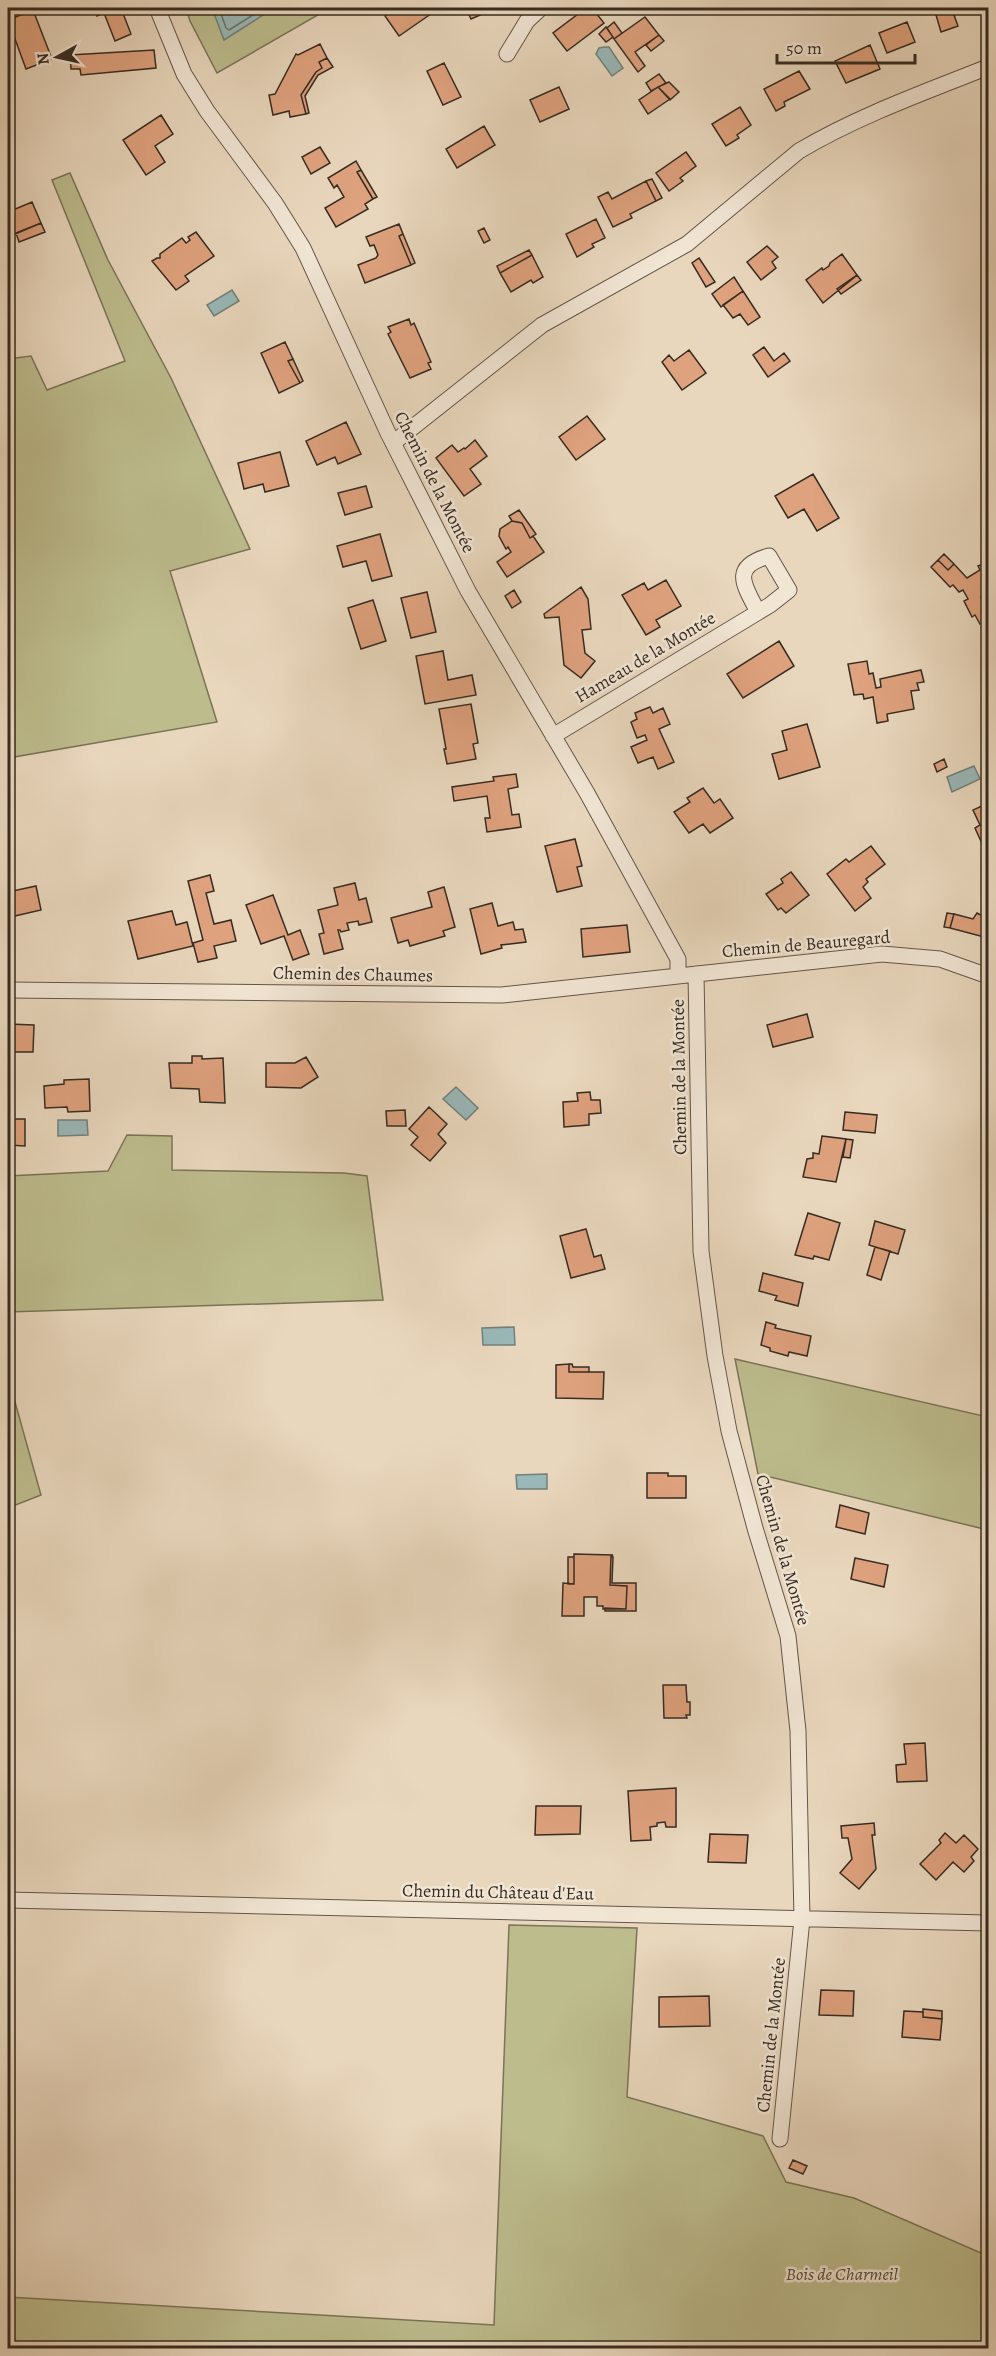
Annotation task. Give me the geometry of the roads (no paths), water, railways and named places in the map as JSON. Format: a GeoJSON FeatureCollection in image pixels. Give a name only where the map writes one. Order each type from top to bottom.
{"type":"FeatureCollection","features":[{"type":"Feature","properties":{"kind":"street","name":"Chemin de la Montée"},"geometry":{"type":"LineString","coordinates":[[157,8],[184,74],[207,111],[275,203],[303,248],[393,443],[468,591],[587,793],[678,959],[678,975]]}},
{"type":"Feature","properties":{"kind":"street"},"geometry":{"type":"LineString","coordinates":[[507,54],[527,21],[541,8]]}},
{"type":"Feature","properties":{"kind":"street"},"geometry":{"type":"LineString","coordinates":[[393,443],[542,325],[687,244],[799,152],[816,141],[906,100],[988,67]]}},
{"type":"Feature","properties":{"kind":"street","name":"Hameau de la Montée"},"geometry":{"type":"LineString","coordinates":[[554,736],[758,612]]}},
{"type":"Feature","properties":{"kind":"street","name":"Chemin de Beauregard"},"geometry":{"type":"LineString","coordinates":[[696,974],[882,954],[940,959],[988,976]]}},
{"type":"Feature","properties":{"kind":"street","name":"Chemin de la Montée"},"geometry":{"type":"LineString","coordinates":[[696,974],[702,1251],[715,1356],[729,1431],[755,1528],[788,1636],[798,1731],[802,1919],[780,2139]]}},
{"type":"Feature","properties":{"kind":"street","name":"Chemin des Chaumes"},"geometry":{"type":"LineString","coordinates":[[8,990],[502,995],[696,974]]}},
{"type":"Feature","properties":{"kind":"street","name":"Chemin du Château d'Eau"},"geometry":{"type":"LineString","coordinates":[[8,1900],[988,1923]]}},
{"type":"Feature","properties":{"kind":"water"},"geometry":{"type":"Polygon","coordinates":[[[212,8],[274,8],[224,40],[212,8]]]}},
{"type":"Feature","properties":{"kind":"water"},"geometry":{"type":"Polygon","coordinates":[[[609,47],[623,68],[612,76],[596,54],[599,48],[609,47]]]}},
{"type":"Feature","properties":{"kind":"water"},"geometry":{"type":"Polygon","coordinates":[[[232,290],[239,301],[214,316],[207,305],[232,290]]]}},
{"type":"Feature","properties":{"kind":"water"},"geometry":{"type":"Polygon","coordinates":[[[974,766],[980,779],[952,792],[947,777],[974,766]]]}},
{"type":"Feature","properties":{"kind":"water"},"geometry":{"type":"Polygon","coordinates":[[[456,1087],[478,1108],[466,1120],[443,1099],[456,1087]]]}},
{"type":"Feature","properties":{"kind":"water"},"geometry":{"type":"Polygon","coordinates":[[[58,1120],[87,1120],[88,1135],[58,1136],[58,1120]]]}},
{"type":"Feature","properties":{"kind":"water"},"geometry":{"type":"Polygon","coordinates":[[[514,1327],[515,1345],[483,1345],[482,1328],[514,1327]]]}},
{"type":"Feature","properties":{"kind":"water"},"geometry":{"type":"Polygon","coordinates":[[[547,1474],[547,1489],[517,1489],[516,1475],[547,1474]]]}},
{"type":"Feature","properties":{"kind":"park label","name":"Bois de Charmeil"},"geometry":{"type":"Point","coordinates":[842,2274]}}]}
